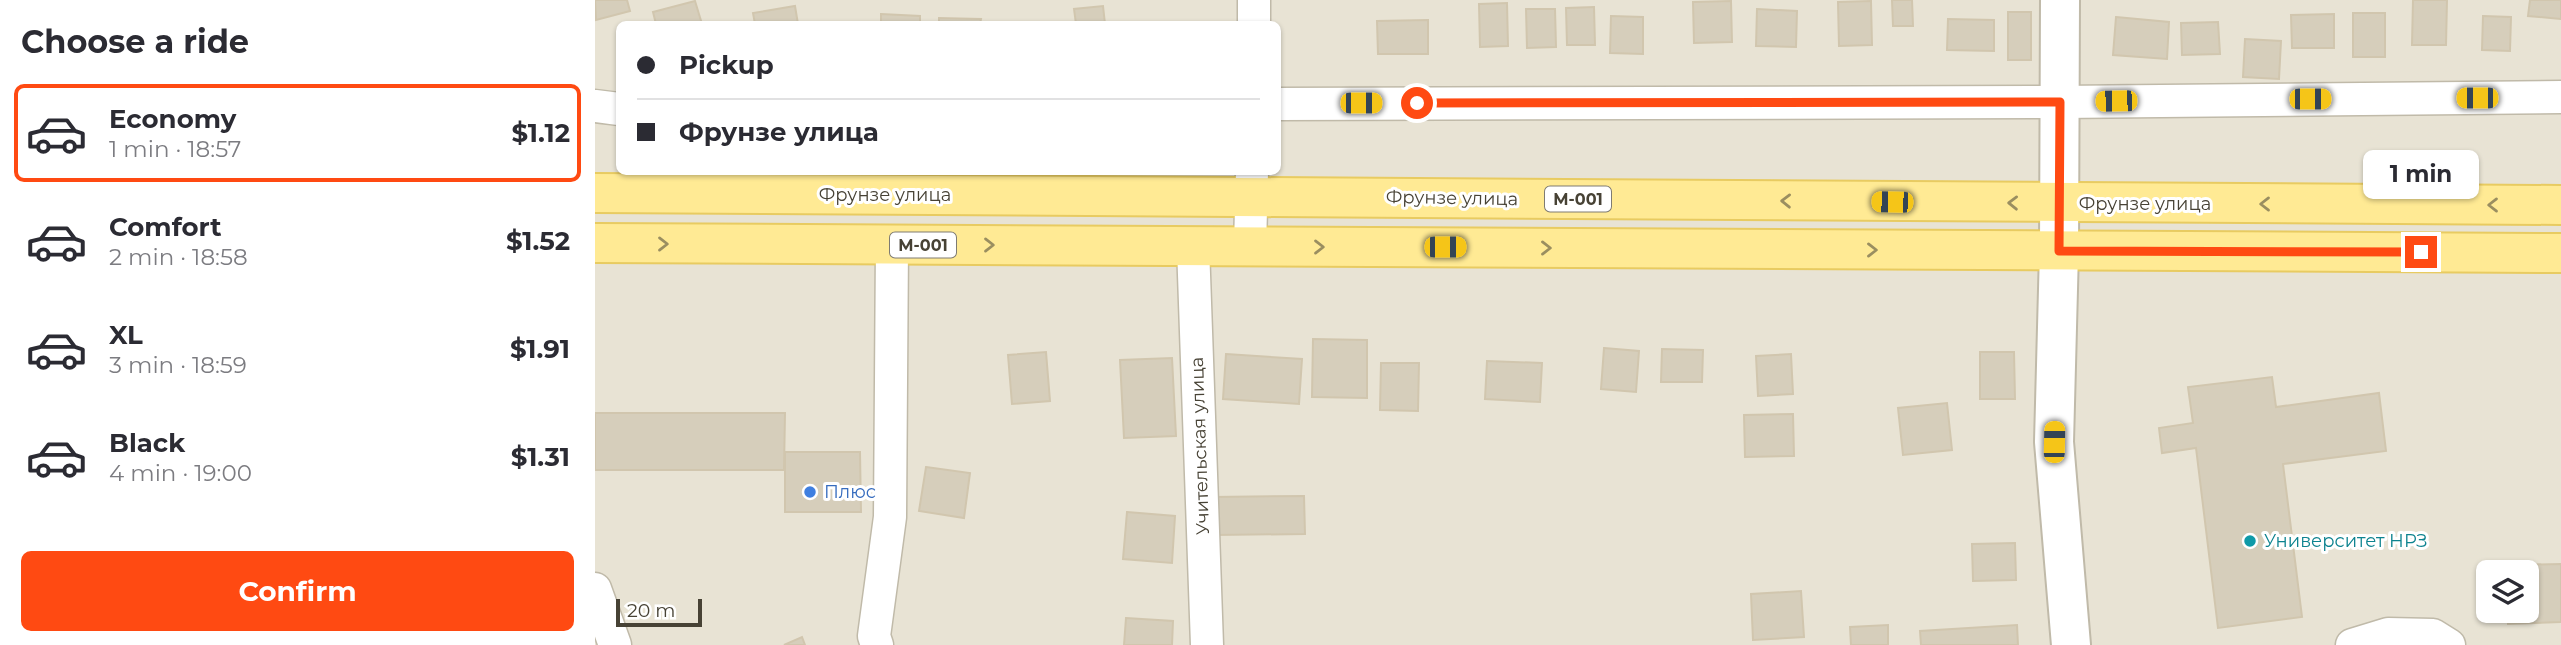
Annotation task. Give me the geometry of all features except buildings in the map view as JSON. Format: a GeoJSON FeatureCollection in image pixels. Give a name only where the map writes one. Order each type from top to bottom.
{"type":"FeatureCollection","features":[{"type":"Feature","properties":{"kind":"main road","name":"Фрунзе улица"},"geometry":{"type":"LineString","coordinates":[[595,193],[1252,184],[2059,203],[2561,205]]}},
{"type":"Feature","properties":{"kind":"main road","name":"M-001"},"geometry":{"type":"LineString","coordinates":[[595,243],[2561,253]]}},
{"type":"Feature","properties":{"kind":"street"},"geometry":{"type":"LineString","coordinates":[[1254,0],[1254,21]]}},
{"type":"Feature","properties":{"kind":"street"},"geometry":{"type":"LineString","coordinates":[[2060,0],[2059,251],[2054,442],[2071,645]]}},
{"type":"Feature","properties":{"kind":"street"},"geometry":{"type":"LineString","coordinates":[[1281,104],[2060,102],[2561,97]]}},
{"type":"Feature","properties":{"kind":"street"},"geometry":{"type":"LineString","coordinates":[[595,106],[616,109]]}},
{"type":"Feature","properties":{"kind":"street"},"geometry":{"type":"LineString","coordinates":[[1250,246],[1252,184]]}},
{"type":"Feature","properties":{"kind":"street"},"geometry":{"type":"LineString","coordinates":[[877,645],[874,636],[890,517],[892,244]]}},
{"type":"Feature","properties":{"kind":"street","name":"Учительская улица"},"geometry":{"type":"LineString","coordinates":[[1193,246],[1207,645]]}},
{"type":"Feature","properties":{"kind":"street"},"geometry":{"type":"LineString","coordinates":[[595,589],[615,645]]}},
{"type":"Feature","properties":{"kind":"street"},"geometry":{"type":"LineString","coordinates":[[2352,645],[2388,634],[2433,635],[2449,645]]}},
{"type":"Feature","properties":{"kind":"shaded area"},"geometry":{"type":"Polygon","coordinates":[[[595,0],[2561,0],[2561,645],[595,645],[595,0]]]}},
{"type":"Feature","properties":{"kind":"place","name":"Плюс"},"geometry":{"type":"Point","coordinates":[810,492]}},
{"type":"Feature","properties":{"kind":"place","name":"Университет НРЗ"},"geometry":{"type":"Point","coordinates":[2250,541]}},
{"type":"Feature","properties":{"kind":"route"},"geometry":{"type":"LineString","coordinates":[[1417,103],[2060,102],[2059,251],[2421,252]]}}]}
